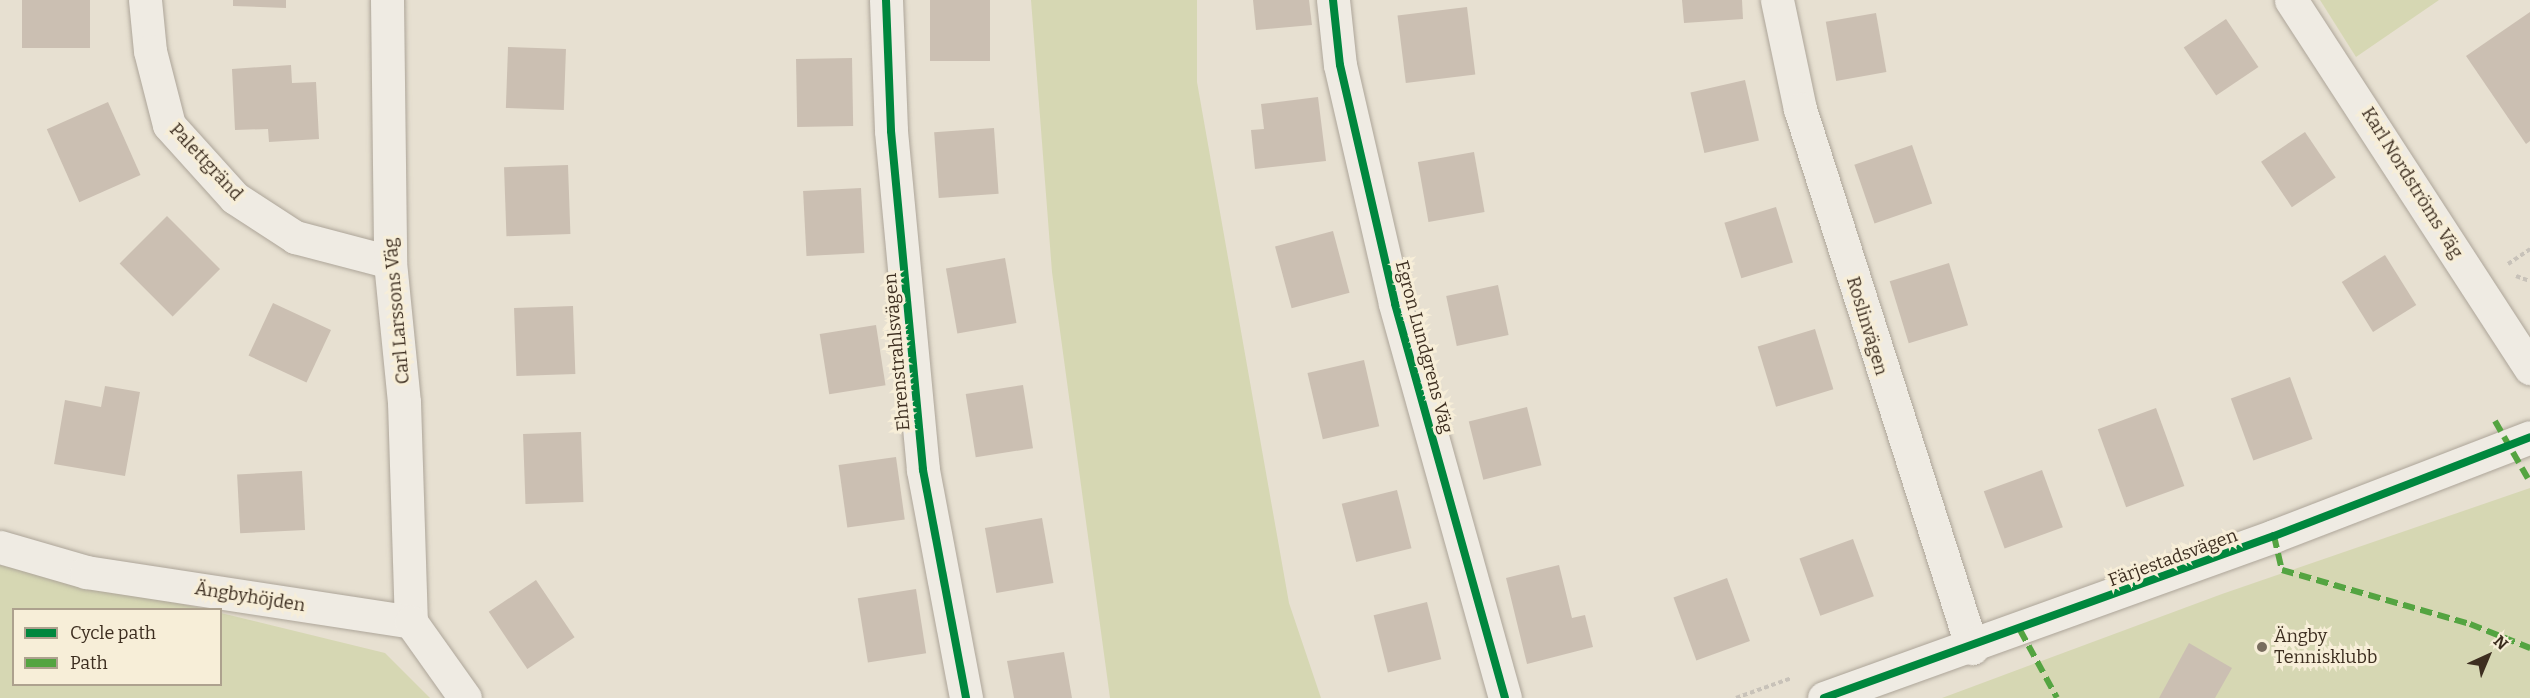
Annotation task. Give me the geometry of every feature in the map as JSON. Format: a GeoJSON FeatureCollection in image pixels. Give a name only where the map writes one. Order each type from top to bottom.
{"type":"FeatureCollection","features":[{"type":"Feature","properties":{"kind":"street","name":"Palettgränd"},"geometry":{"type":"LineString","coordinates":[[145,0],[150,51],[169,125],[235,198],[295,237],[390,262]]}},
{"type":"Feature","properties":{"kind":"street","name":"Carl Larssons Väg"},"geometry":{"type":"LineString","coordinates":[[387,0],[390,262],[404,402],[411,622]]}},
{"type":"Feature","properties":{"kind":"street","name":"Ehrenstrahlsvägen"},"geometry":{"type":"LineString","coordinates":[[886,0],[891,131],[923,470],[966,698]]}},
{"type":"Feature","properties":{"kind":"street","name":"Egron Lundgrens Väg"},"geometry":{"type":"LineString","coordinates":[[1333,0],[1340,65],[1395,304],[1505,698]]}},
{"type":"Feature","properties":{"kind":"street","name":"Roslinvägen"},"geometry":{"type":"LineString","coordinates":[[1777,0],[1800,109],[1972,648]]}},
{"type":"Feature","properties":{"kind":"street","name":"Karl Nordströms Väg"},"geometry":{"type":"LineString","coordinates":[[2291,0],[2530,368]]}},
{"type":"Feature","properties":{"kind":"street","name":"Färjestadsvägen"},"geometry":{"type":"LineString","coordinates":[[1824,698],[1972,648],[2530,436]]}},
{"type":"Feature","properties":{"kind":"street","name":"Ängbyhöjden"},"geometry":{"type":"LineString","coordinates":[[0,547],[86,572],[411,622]]}},
{"type":"Feature","properties":{"kind":"street"},"geometry":{"type":"LineString","coordinates":[[411,622],[465,698]]}},
{"type":"Feature","properties":{"kind":"green space"},"geometry":{"type":"Polygon","coordinates":[[[1031,0],[1197,0],[1197,82],[1289,603],[1321,698],[1110,698],[1052,272],[1031,0]]]}},
{"type":"Feature","properties":{"kind":"green space"},"geometry":{"type":"Polygon","coordinates":[[[2320,0],[2439,0],[2356,57],[2320,0]]]}},
{"type":"Feature","properties":{"kind":"green space"},"geometry":{"type":"Polygon","coordinates":[[[2530,488],[2530,698],[1942,698],[2222,594],[2530,488]]]}},
{"type":"Feature","properties":{"kind":"green space"},"geometry":{"type":"Polygon","coordinates":[[[0,565],[200,608],[12,608],[12,686],[222,686],[222,613],[385,653],[430,698],[0,698],[0,565]]]}},
{"type":"Feature","properties":{"kind":"building"},"geometry":{"type":"Polygon","coordinates":[[[22,0],[90,0],[90,48],[22,48],[22,0]]]}},
{"type":"Feature","properties":{"kind":"building"},"geometry":{"type":"Polygon","coordinates":[[[233,0],[286,0],[286,8],[233,6],[233,0]]]}},
{"type":"Feature","properties":{"kind":"building"},"geometry":{"type":"Polygon","coordinates":[[[930,0],[990,0],[990,61],[930,61],[930,0]]]}},
{"type":"Feature","properties":{"kind":"building"},"geometry":{"type":"Polygon","coordinates":[[[1253,0],[1309,0],[1312,25],[1256,30],[1253,0]]]}},
{"type":"Feature","properties":{"kind":"building"},"geometry":{"type":"Polygon","coordinates":[[[1682,0],[1742,0],[1743,19],[1684,23],[1682,0]]]}},
{"type":"Feature","properties":{"kind":"building"},"geometry":{"type":"Polygon","coordinates":[[[1467,7],[1475,74],[1406,83],[1398,16],[1467,7]]]}},
{"type":"Feature","properties":{"kind":"building"},"geometry":{"type":"Polygon","coordinates":[[[2530,12],[2530,141],[2526,144],[2466,56],[2530,12]]]}},
{"type":"Feature","properties":{"kind":"building"},"geometry":{"type":"Polygon","coordinates":[[[1876,13],[1886,72],[1836,81],[1826,22],[1876,13]]]}},
{"type":"Feature","properties":{"kind":"building"},"geometry":{"type":"Polygon","coordinates":[[[2226,19],[2258,67],[2216,96],[2184,48],[2226,19]]]}},
{"type":"Feature","properties":{"kind":"building"},"geometry":{"type":"Polygon","coordinates":[[[508,47],[566,49],[564,110],[506,108],[508,47]]]}},
{"type":"Feature","properties":{"kind":"building"},"geometry":{"type":"Polygon","coordinates":[[[852,58],[853,126],[797,127],[796,59],[852,58]]]}},
{"type":"Feature","properties":{"kind":"building"},"geometry":{"type":"Polygon","coordinates":[[[291,65],[292,83],[316,82],[319,139],[269,142],[268,129],[235,130],[232,69],[291,65]]]}},
{"type":"Feature","properties":{"kind":"building"},"geometry":{"type":"Polygon","coordinates":[[[1745,80],[1759,140],[1704,153],[1690,93],[1745,80]]]}},
{"type":"Feature","properties":{"kind":"building"},"geometry":{"type":"Polygon","coordinates":[[[1318,97],[1326,161],[1255,169],[1251,130],[1264,129],[1261,104],[1318,97]]]}},
{"type":"Feature","properties":{"kind":"building"},"geometry":{"type":"Polygon","coordinates":[[[108,102],[141,175],[79,202],[47,129],[108,102]]]}},
{"type":"Feature","properties":{"kind":"building"},"geometry":{"type":"Polygon","coordinates":[[[994,128],[999,194],[939,198],[934,132],[994,128]]]}},
{"type":"Feature","properties":{"kind":"building"},"geometry":{"type":"Polygon","coordinates":[[[2305,132],[2336,178],[2292,207],[2261,162],[2305,132]]]}},
{"type":"Feature","properties":{"kind":"building"},"geometry":{"type":"Polygon","coordinates":[[[1912,145],[1932,204],[1875,223],[1854,165],[1912,145]]]}},
{"type":"Feature","properties":{"kind":"building"},"geometry":{"type":"Polygon","coordinates":[[[1474,152],[1485,212],[1428,222],[1418,162],[1474,152]]]}},
{"type":"Feature","properties":{"kind":"building"},"geometry":{"type":"Polygon","coordinates":[[[568,165],[570,234],[506,236],[504,167],[568,165]]]}},
{"type":"Feature","properties":{"kind":"building"},"geometry":{"type":"Polygon","coordinates":[[[861,188],[864,253],[806,256],[803,191],[861,188]]]}},
{"type":"Feature","properties":{"kind":"building"},"geometry":{"type":"Polygon","coordinates":[[[1776,207],[1793,262],[1741,278],[1724,223],[1776,207]]]}},
{"type":"Feature","properties":{"kind":"building"},"geometry":{"type":"Polygon","coordinates":[[[167,216],[220,269],[173,316],[120,263],[167,216]]]}},
{"type":"Feature","properties":{"kind":"building"},"geometry":{"type":"Polygon","coordinates":[[[1333,231],[1350,293],[1292,308],[1275,247],[1333,231]]]}},
{"type":"Feature","properties":{"kind":"building"},"geometry":{"type":"Polygon","coordinates":[[[2385,255],[2416,305],[2373,332],[2342,282],[2385,255]]]}},
{"type":"Feature","properties":{"kind":"building"},"geometry":{"type":"Polygon","coordinates":[[[1005,258],[1016,323],[957,333],[946,268],[1005,258]]]}},
{"type":"Feature","properties":{"kind":"building"},"geometry":{"type":"Polygon","coordinates":[[[1949,263],[1968,325],[1909,343],[1890,281],[1949,263]]]}},
{"type":"Feature","properties":{"kind":"building"},"geometry":{"type":"Polygon","coordinates":[[[1498,285],[1509,335],[1457,346],[1446,296],[1498,285]]]}},
{"type":"Feature","properties":{"kind":"building"},"geometry":{"type":"Polygon","coordinates":[[[273,303],[331,330],[306,383],[248,356],[273,303]]]}},
{"type":"Feature","properties":{"kind":"building"},"geometry":{"type":"Polygon","coordinates":[[[573,306],[575,374],[516,376],[514,308],[573,306]]]}},
{"type":"Feature","properties":{"kind":"building"},"geometry":{"type":"Polygon","coordinates":[[[876,325],[886,385],[829,394],[820,334],[876,325]]]}},
{"type":"Feature","properties":{"kind":"building"},"geometry":{"type":"Polygon","coordinates":[[[1815,329],[1833,389],[1776,407],[1758,347],[1815,329]]]}},
{"type":"Feature","properties":{"kind":"building"},"geometry":{"type":"Polygon","coordinates":[[[1364,360],[1379,426],[1323,439],[1307,373],[1364,360]]]}},
{"type":"Feature","properties":{"kind":"building"},"geometry":{"type":"Polygon","coordinates":[[[2290,377],[2313,439],[2253,461],[2231,399],[2290,377]]]}},
{"type":"Feature","properties":{"kind":"building"},"geometry":{"type":"Polygon","coordinates":[[[1023,385],[1033,448],[976,457],[966,394],[1023,385]]]}},
{"type":"Feature","properties":{"kind":"building"},"geometry":{"type":"Polygon","coordinates":[[[105,386],[140,392],[125,476],[54,464],[65,400],[101,407],[105,386]]]}},
{"type":"Feature","properties":{"kind":"building"},"geometry":{"type":"Polygon","coordinates":[[[1527,407],[1542,465],[1483,480],[1469,422],[1527,407]]]}},
{"type":"Feature","properties":{"kind":"building"},"geometry":{"type":"Polygon","coordinates":[[[2156,408],[2184,486],[2126,507],[2098,429],[2156,408]]]}},
{"type":"Feature","properties":{"kind":"building"},"geometry":{"type":"Polygon","coordinates":[[[581,432],[583,502],[525,504],[523,434],[581,432]]]}},
{"type":"Feature","properties":{"kind":"building"},"geometry":{"type":"Polygon","coordinates":[[[896,457],[905,519],[847,527],[839,465],[896,457]]]}},
{"type":"Feature","properties":{"kind":"building"},"geometry":{"type":"Polygon","coordinates":[[[2042,470],[2063,527],[2005,549],[1984,491],[2042,470]]]}},
{"type":"Feature","properties":{"kind":"building"},"geometry":{"type":"Polygon","coordinates":[[[302,471],[305,530],[240,533],[237,474],[302,471]]]}},
{"type":"Feature","properties":{"kind":"building"},"geometry":{"type":"Polygon","coordinates":[[[1397,490],[1412,548],[1356,562],[1342,504],[1397,490]]]}},
{"type":"Feature","properties":{"kind":"building"},"geometry":{"type":"Polygon","coordinates":[[[1042,518],[1053,583],[996,593],[985,528],[1042,518]]]}},
{"type":"Feature","properties":{"kind":"building"},"geometry":{"type":"Polygon","coordinates":[[[1853,539],[1874,596],[1820,616],[1799,558],[1853,539]]]}},
{"type":"Feature","properties":{"kind":"building"},"geometry":{"type":"Polygon","coordinates":[[[1559,565],[1572,618],[1585,615],[1593,647],[1527,664],[1506,578],[1559,565]]]}},
{"type":"Feature","properties":{"kind":"building"},"geometry":{"type":"Polygon","coordinates":[[[1727,578],[1750,641],[1696,660],[1673,597],[1727,578]]]}},
{"type":"Feature","properties":{"kind":"building"},"geometry":{"type":"Polygon","coordinates":[[[536,580],[575,637],[527,669],[489,612],[536,580]]]}},
{"type":"Feature","properties":{"kind":"building"},"geometry":{"type":"Polygon","coordinates":[[[916,589],[926,653],[868,662],[858,598],[916,589]]]}},
{"type":"Feature","properties":{"kind":"building"},"geometry":{"type":"Polygon","coordinates":[[[1427,602],[1441,659],[1388,673],[1374,615],[1427,602]]]}},
{"type":"Feature","properties":{"kind":"building"},"geometry":{"type":"Polygon","coordinates":[[[2189,643],[2232,668],[2215,698],[2159,698],[2189,643]]]}},
{"type":"Feature","properties":{"kind":"building"},"geometry":{"type":"Polygon","coordinates":[[[1064,652],[1072,698],[1014,698],[1007,661],[1064,652]]]}},
{"type":"Feature","properties":{"kind":"marked path"},"geometry":{"type":"LineString","coordinates":[[2495,421],[2530,482]]}},
{"type":"Feature","properties":{"kind":"marked path"},"geometry":{"type":"LineString","coordinates":[[2274,536],[2282,570],[2470,624],[2530,648]]}},
{"type":"Feature","properties":{"kind":"marked path"},"geometry":{"type":"LineString","coordinates":[[2020,630],[2057,698]]}},
{"type":"Feature","properties":{"kind":"cycle path"},"geometry":{"type":"LineString","coordinates":[[886,0],[891,131],[923,470],[966,698]]}},
{"type":"Feature","properties":{"kind":"cycle path"},"geometry":{"type":"LineString","coordinates":[[1333,0],[1340,65],[1395,304],[1505,698]]}},
{"type":"Feature","properties":{"kind":"cycle path"},"geometry":{"type":"LineString","coordinates":[[1824,698],[2274,536],[2530,437]]}},
{"type":"Feature","properties":{"kind":"place","name":"Ängby Tennisklubb"},"geometry":{"type":"Point","coordinates":[2262,647]}}]}
